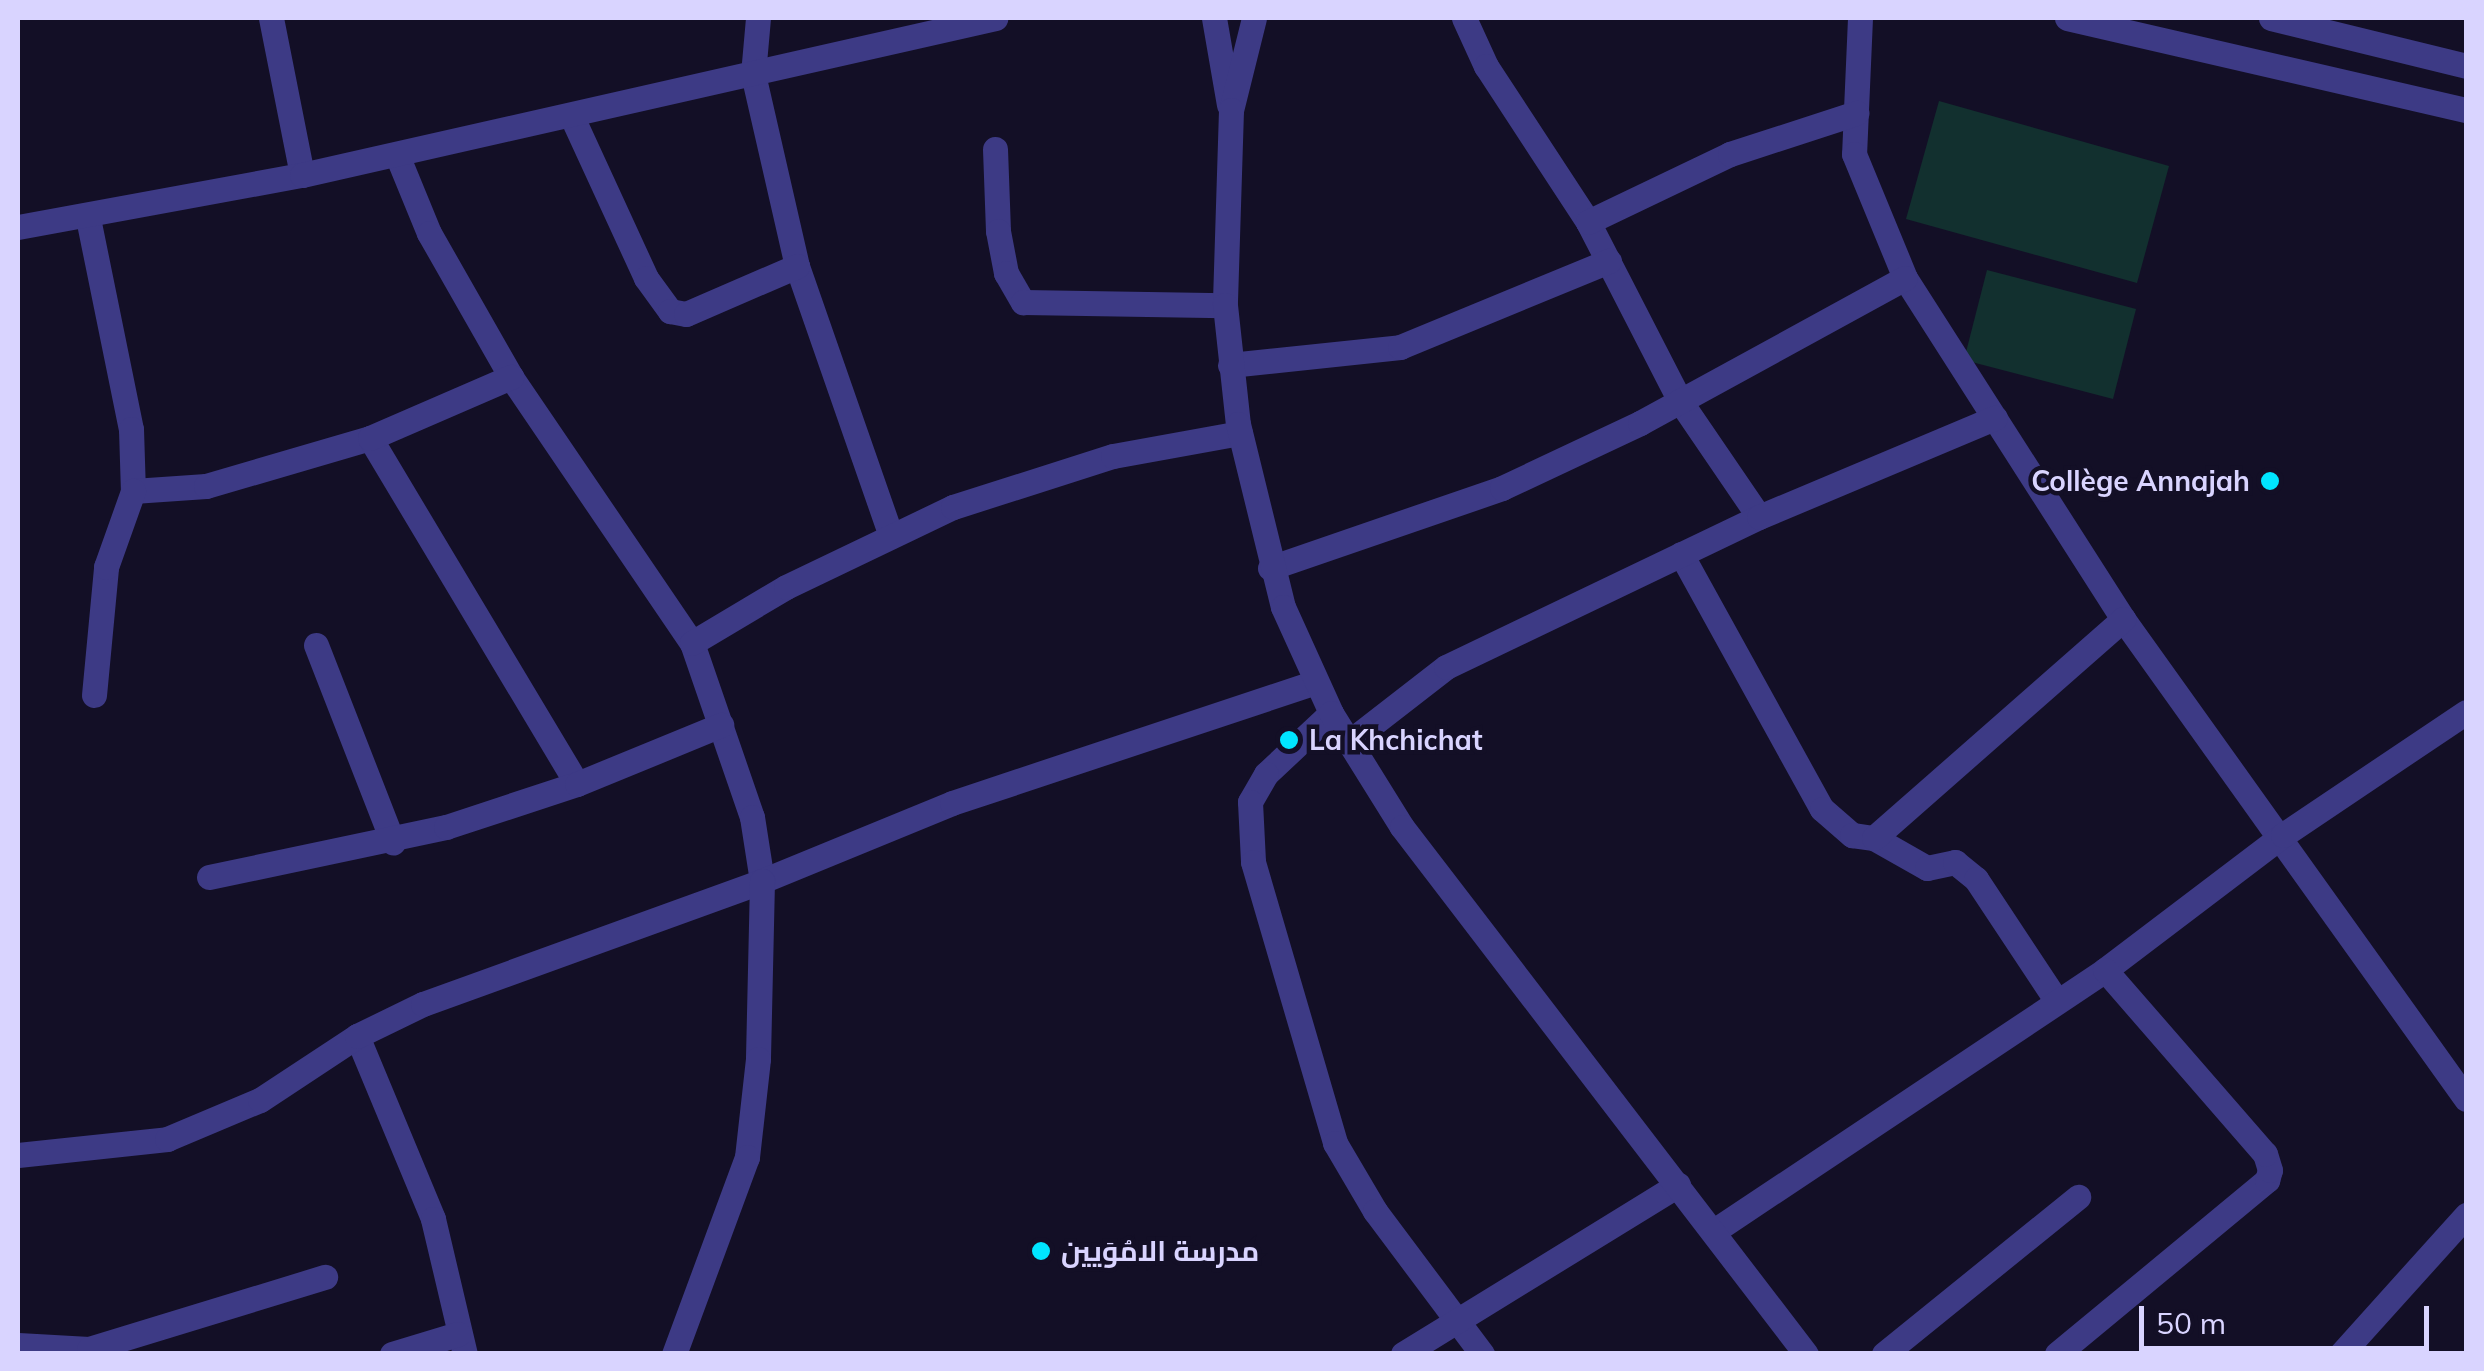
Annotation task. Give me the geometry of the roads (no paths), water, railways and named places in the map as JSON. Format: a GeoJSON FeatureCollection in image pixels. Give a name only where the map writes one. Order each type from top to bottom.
{"type":"FeatureCollection","features":[{"type":"Feature","properties":{"kind":"street"},"geometry":{"type":"LineString","coordinates":[[271,18],[302,175]]}},
{"type":"Feature","properties":{"kind":"street"},"geometry":{"type":"LineString","coordinates":[[743,18],[757,30],[753,74],[797,266],[890,536]]}},
{"type":"Feature","properties":{"kind":"street"},"geometry":{"type":"LineString","coordinates":[[18,227],[88,218],[302,175],[572,117],[996,18]]}},
{"type":"Feature","properties":{"kind":"street"},"geometry":{"type":"LineString","coordinates":[[1214,18],[1230,110],[1225,305],[1240,434],[1270,568],[1315,682],[1402,828],[1806,1354]]}},
{"type":"Feature","properties":{"kind":"street"},"geometry":{"type":"LineString","coordinates":[[1230,110],[1254,18]]}},
{"type":"Feature","properties":{"kind":"street"},"geometry":{"type":"LineString","coordinates":[[1464,18],[1486,66],[1610,261],[1680,401],[1759,517]]}},
{"type":"Feature","properties":{"kind":"street"},"geometry":{"type":"LineString","coordinates":[[1860,18],[1854,154],[1904,278],[2123,619],[2283,836],[2466,1099]]}},
{"type":"Feature","properties":{"kind":"street"},"geometry":{"type":"LineString","coordinates":[[2066,18],[2466,110]]}},
{"type":"Feature","properties":{"kind":"street"},"geometry":{"type":"LineString","coordinates":[[2271,18],[2466,66]]}},
{"type":"Feature","properties":{"kind":"street"},"geometry":{"type":"LineString","coordinates":[[1588,222],[1759,143],[1856,114]]}},
{"type":"Feature","properties":{"kind":"street"},"geometry":{"type":"LineString","coordinates":[[572,117],[646,278],[670,310],[686,314],[797,266]]}},
{"type":"Feature","properties":{"kind":"street"},"geometry":{"type":"LineString","coordinates":[[995,149],[998,231],[1006,273],[1023,302],[1225,305]]}},
{"type":"Feature","properties":{"kind":"street"},"geometry":{"type":"LineString","coordinates":[[397,154],[429,233],[512,377],[692,643],[752,817],[762,882],[758,1059],[747,1157],[674,1354]]}},
{"type":"Feature","properties":{"kind":"street"},"geometry":{"type":"LineString","coordinates":[[88,218],[131,429],[133,490],[106,567],[94,696]]}},
{"type":"Feature","properties":{"kind":"street"},"geometry":{"type":"LineString","coordinates":[[1230,365],[1400,348],[1610,261]]}},
{"type":"Feature","properties":{"kind":"street"},"geometry":{"type":"LineString","coordinates":[[1270,568],[1502,488],[1680,401],[1904,278]]}},
{"type":"Feature","properties":{"kind":"street"},"geometry":{"type":"LineString","coordinates":[[133,490],[206,486],[370,438],[512,377]]}},
{"type":"Feature","properties":{"kind":"street"},"geometry":{"type":"LineString","coordinates":[[1348,743],[1446,667],[1759,517],[1994,418]]}},
{"type":"Feature","properties":{"kind":"street"},"geometry":{"type":"LineString","coordinates":[[692,643],[890,536],[999,489],[1113,456],[1240,434]]}},
{"type":"Feature","properties":{"kind":"street"},"geometry":{"type":"LineString","coordinates":[[370,438],[577,784]]}},
{"type":"Feature","properties":{"kind":"street"},"geometry":{"type":"LineString","coordinates":[[1681,554],[1822,809],[1852,835],[1874,838],[1927,868],[1954,862],[1976,879],[2056,1000]]}},
{"type":"Feature","properties":{"kind":"street"},"geometry":{"type":"LineString","coordinates":[[1874,838],[2123,619]]}},
{"type":"Feature","properties":{"kind":"street"},"geometry":{"type":"LineString","coordinates":[[316,645],[393,843]]}},
{"type":"Feature","properties":{"kind":"street"},"geometry":{"type":"LineString","coordinates":[[18,1155],[167,1139],[260,1100],[358,1036],[423,1004],[762,882],[952,803],[1315,682]]}},
{"type":"Feature","properties":{"kind":"street"},"geometry":{"type":"LineString","coordinates":[[1331,712],[1266,774],[1250,802],[1254,862],[1335,1143],[1375,1211],[1482,1354]]}},
{"type":"Feature","properties":{"kind":"street"},"geometry":{"type":"LineString","coordinates":[[1714,1231],[2104,970],[2283,836],[2466,712]]}},
{"type":"Feature","properties":{"kind":"street"},"geometry":{"type":"LineString","coordinates":[[210,877],[393,843],[577,784],[721,725]]}},
{"type":"Feature","properties":{"kind":"street"},"geometry":{"type":"LineString","coordinates":[[2057,1354],[2267,1180],[2270,1170],[2265,1154],[2104,970]]}},
{"type":"Feature","properties":{"kind":"street"},"geometry":{"type":"LineString","coordinates":[[358,1036],[433,1219],[462,1344],[392,1354]]}},
{"type":"Feature","properties":{"kind":"street"},"geometry":{"type":"LineString","coordinates":[[1403,1354],[1678,1185]]}},
{"type":"Feature","properties":{"kind":"street"},"geometry":{"type":"LineString","coordinates":[[1884,1354],[2078,1198]]}},
{"type":"Feature","properties":{"kind":"street"},"geometry":{"type":"LineString","coordinates":[[2341,1354],[2466,1216]]}},
{"type":"Feature","properties":{"kind":"street"},"geometry":{"type":"LineString","coordinates":[[18,1345],[90,1349],[325,1277]]}},
{"type":"Feature","properties":{"kind":"place","name":"Collège Annajah"},"geometry":{"type":"Point","coordinates":[2270,481]}},
{"type":"Feature","properties":{"kind":"place","name":"La Khchichat"},"geometry":{"type":"Point","coordinates":[1289,740]}},
{"type":"Feature","properties":{"kind":"place","name":"مدرسة الامُوَيين"},"geometry":{"type":"Point","coordinates":[1041,1251]}}]}
